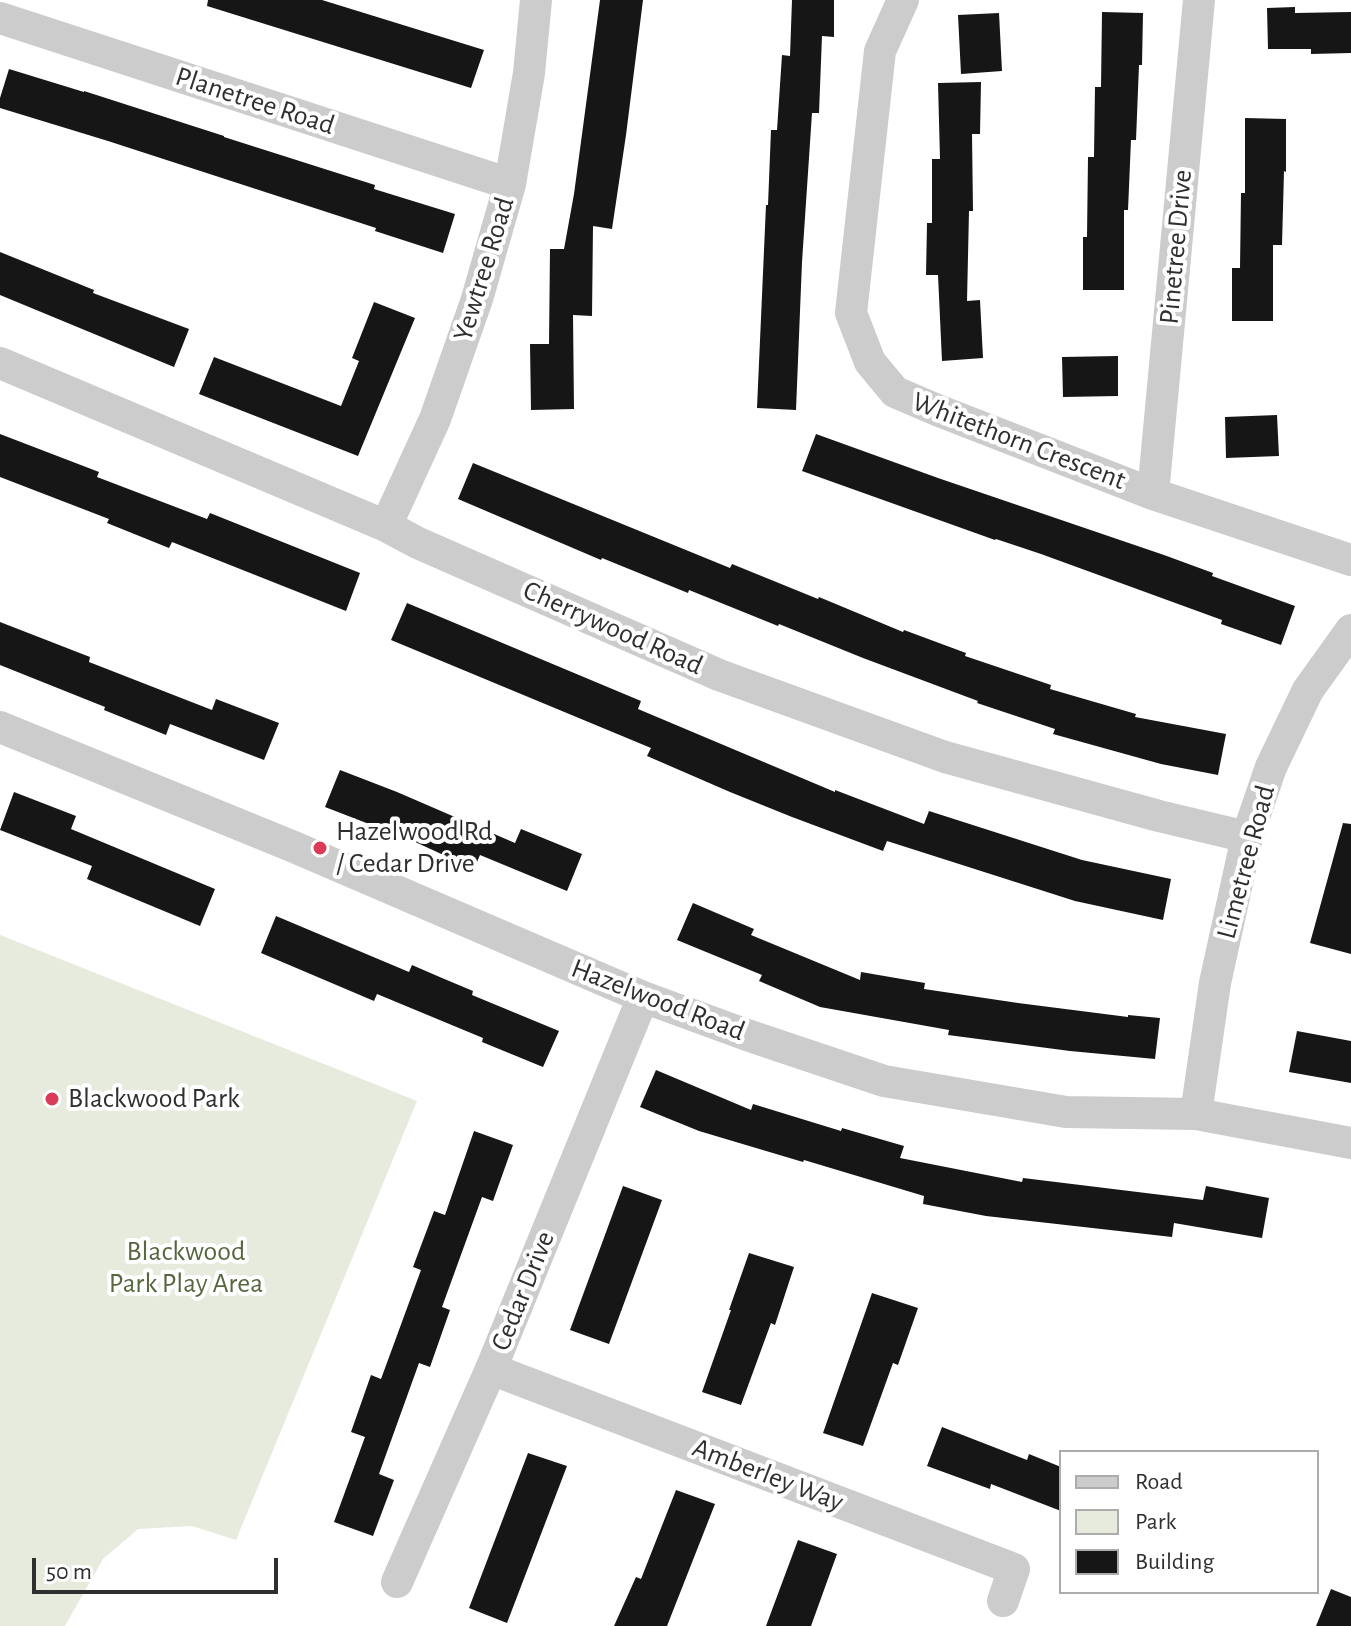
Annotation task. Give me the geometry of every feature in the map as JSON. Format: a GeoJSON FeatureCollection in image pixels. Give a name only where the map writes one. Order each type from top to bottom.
{"type":"FeatureCollection","features":[{"type":"Feature","properties":{"kind":"street","name":"Yewtree Road"},"geometry":{"type":"LineString","coordinates":[[386,526],[435,419],[477,299],[510,184],[529,73],[536,0]]}},
{"type":"Feature","properties":{"kind":"street","name":"Whitethorn Crescent"},"geometry":{"type":"LineString","coordinates":[[903,0],[880,51],[851,313],[870,362],[895,392],[1153,494],[1351,560]]}},
{"type":"Feature","properties":{"kind":"street","name":"Pinetree Drive"},"geometry":{"type":"LineString","coordinates":[[1153,494],[1199,0]]}},
{"type":"Feature","properties":{"kind":"street","name":"Planetree Road"},"geometry":{"type":"LineString","coordinates":[[0,18],[510,184]]}},
{"type":"Feature","properties":{"kind":"street","name":"Cherrywood Road"},"geometry":{"type":"LineString","coordinates":[[0,363],[386,526],[418,543],[719,675],[945,757],[1247,837]]}},
{"type":"Feature","properties":{"kind":"street","name":"Limetree Road"},"geometry":{"type":"LineString","coordinates":[[1196,1114],[1215,983],[1247,837],[1271,767],[1308,690],[1351,630]]}},
{"type":"Feature","properties":{"kind":"street","name":"Hazelwood Road"},"geometry":{"type":"LineString","coordinates":[[0,727],[294,847],[643,997],[884,1081],[1066,1112],[1196,1114],[1351,1143]]}},
{"type":"Feature","properties":{"kind":"street","name":"Cedar Drive"},"geometry":{"type":"LineString","coordinates":[[397,1582],[491,1369],[643,997]]}},
{"type":"Feature","properties":{"kind":"street","name":"Amberley Way"},"geometry":{"type":"LineString","coordinates":[[491,1369],[1014,1569],[1003,1601]]}},
{"type":"Feature","properties":{"kind":"green space","name":"Blackwood Park"},"geometry":{"type":"Polygon","coordinates":[[[0,935],[417,1101],[236,1540],[192,1526],[138,1529],[103,1559],[65,1626],[0,1626],[0,935]]]}},
{"type":"Feature","properties":{"kind":"building"},"geometry":{"type":"Polygon","coordinates":[[[208,0],[322,0],[484,50],[471,88],[207,6],[208,0]]]}},
{"type":"Feature","properties":{"kind":"building"},"geometry":{"type":"Polygon","coordinates":[[[600,0],[643,0],[612,229],[593,226],[592,316],[573,315],[574,409],[531,410],[530,344],[549,344],[550,249],[564,249],[600,0]]]}},
{"type":"Feature","properties":{"kind":"building"},"geometry":{"type":"Polygon","coordinates":[[[792,0],[834,0],[834,37],[822,36],[819,113],[812,113],[796,410],[757,408],[771,130],[777,130],[782,55],[790,56],[792,0]]]}},
{"type":"Feature","properties":{"kind":"building"},"geometry":{"type":"Polygon","coordinates":[[[1295,7],[1295,13],[1351,12],[1351,53],[1311,54],[1311,49],[1268,49],[1267,8],[1295,7]]]}},
{"type":"Feature","properties":{"kind":"building"},"geometry":{"type":"Polygon","coordinates":[[[1102,12],[1143,13],[1136,140],[1131,140],[1128,210],[1124,210],[1124,290],[1083,290],[1088,157],[1094,157],[1095,87],[1101,87],[1102,12]]]}},
{"type":"Feature","properties":{"kind":"building"},"geometry":{"type":"Polygon","coordinates":[[[999,13],[1002,71],[961,74],[958,15],[999,13]]]}},
{"type":"Feature","properties":{"kind":"building"},"geometry":{"type":"Polygon","coordinates":[[[9,69],[375,185],[374,189],[455,214],[443,253],[375,231],[376,228],[0,108],[9,69]]]}},
{"type":"Feature","properties":{"kind":"building"},"geometry":{"type":"Polygon","coordinates":[[[981,82],[980,134],[972,134],[973,211],[969,211],[967,301],[980,300],[983,358],[942,361],[938,275],[926,275],[927,223],[932,223],[932,159],[940,159],[938,83],[981,82]]]}},
{"type":"Feature","properties":{"kind":"building"},"geometry":{"type":"Polygon","coordinates":[[[1245,118],[1286,119],[1282,245],[1273,245],[1273,321],[1232,321],[1232,268],[1240,268],[1241,193],[1245,193],[1245,118]]]}},
{"type":"Feature","properties":{"kind":"building"},"geometry":{"type":"Polygon","coordinates":[[[0,252],[94,290],[93,293],[189,329],[174,367],[0,295],[0,252]]]}},
{"type":"Feature","properties":{"kind":"building"},"geometry":{"type":"Polygon","coordinates":[[[374,302],[415,318],[358,456],[199,394],[214,357],[341,406],[359,361],[352,358],[374,302]]]}},
{"type":"Feature","properties":{"kind":"building"},"geometry":{"type":"Polygon","coordinates":[[[1118,356],[1118,396],[1063,397],[1062,357],[1118,356]]]}},
{"type":"Feature","properties":{"kind":"building"},"geometry":{"type":"Polygon","coordinates":[[[1277,415],[1279,456],[1226,458],[1225,417],[1277,415]]]}},
{"type":"Feature","properties":{"kind":"building"},"geometry":{"type":"Polygon","coordinates":[[[0,434],[99,472],[97,477],[207,519],[210,513],[360,573],[346,611],[172,542],[169,548],[107,523],[109,519],[0,477],[0,434]]]}},
{"type":"Feature","properties":{"kind":"building"},"geometry":{"type":"Polygon","coordinates":[[[816,434],[1164,555],[1295,606],[1281,645],[1221,624],[1222,620],[1041,554],[802,471],[816,434]]]}},
{"type":"Feature","properties":{"kind":"building"},"geometry":{"type":"Polygon","coordinates":[[[473,463],[730,568],[732,564],[903,632],[966,653],[965,656],[1051,685],[1050,689],[1136,714],[1135,717],[1226,734],[1218,775],[1161,764],[1053,734],[1055,729],[977,703],[779,624],[601,560],[458,499],[473,463]]]}},
{"type":"Feature","properties":{"kind":"building"},"geometry":{"type":"Polygon","coordinates":[[[407,603],[641,701],[638,709],[835,792],[924,824],[929,811],[1082,860],[1171,879],[1163,920],[1075,901],[887,841],[883,851],[730,792],[647,756],[651,748],[391,640],[407,603]]]}},
{"type":"Feature","properties":{"kind":"building"},"geometry":{"type":"Polygon","coordinates":[[[0,622],[90,657],[89,662],[212,710],[216,699],[279,723],[264,760],[170,724],[166,735],[0,665],[0,622]]]}},
{"type":"Feature","properties":{"kind":"building"},"geometry":{"type":"Polygon","coordinates":[[[340,770],[515,843],[521,829],[582,854],[567,891],[480,855],[474,869],[413,841],[325,807],[340,770]]]}},
{"type":"Feature","properties":{"kind":"building"},"geometry":{"type":"Polygon","coordinates":[[[14,792],[76,816],[71,829],[215,889],[200,926],[87,879],[92,866],[0,830],[14,792]]]}},
{"type":"Feature","properties":{"kind":"building"},"geometry":{"type":"Polygon","coordinates":[[[1343,823],[1351,824],[1351,954],[1310,943],[1343,823]]]}},
{"type":"Feature","properties":{"kind":"building"},"geometry":{"type":"Polygon","coordinates":[[[693,903],[754,929],[751,935],[860,980],[861,972],[925,983],[924,989],[1128,1017],[1160,1018],[1155,1059],[948,1035],[949,1030],[820,1007],[759,981],[762,975],[677,940],[693,903]]]}},
{"type":"Feature","properties":{"kind":"building"},"geometry":{"type":"Polygon","coordinates":[[[276,916],[409,972],[412,965],[473,991],[472,995],[559,1031],[543,1067],[377,994],[374,1001],[261,953],[276,916]]]}},
{"type":"Feature","properties":{"kind":"building"},"geometry":{"type":"Polygon","coordinates":[[[1297,1031],[1351,1041],[1351,1083],[1289,1072],[1297,1031]]]}},
{"type":"Feature","properties":{"kind":"building"},"geometry":{"type":"Polygon","coordinates":[[[656,1070],[751,1110],[753,1104],[841,1131],[842,1128],[904,1146],[900,1158],[1022,1182],[1023,1178],[1203,1200],[1206,1186],[1269,1198],[1262,1238],[1174,1223],[1172,1237],[986,1216],[923,1204],[924,1196],[699,1131],[640,1107],[656,1070]]]}},
{"type":"Feature","properties":{"kind":"building"},"geometry":{"type":"Polygon","coordinates":[[[474,1131],[513,1145],[493,1201],[482,1197],[442,1307],[450,1310],[430,1367],[419,1363],[379,1474],[394,1480],[373,1536],[334,1522],[365,1437],[351,1432],[371,1375],[381,1379],[421,1270],[413,1267],[434,1211],[445,1215],[474,1131]]]}},
{"type":"Feature","properties":{"kind":"building"},"geometry":{"type":"Polygon","coordinates":[[[623,1186],[662,1200],[609,1344],[570,1330],[623,1186]]]}},
{"type":"Feature","properties":{"kind":"building"},"geometry":{"type":"Polygon","coordinates":[[[749,1253],[794,1267],[775,1325],[771,1323],[741,1405],[702,1392],[749,1253]]]}},
{"type":"Feature","properties":{"kind":"building"},"geometry":{"type":"Polygon","coordinates":[[[872,1293],[918,1308],[898,1365],[893,1363],[863,1446],[823,1433],[872,1293]]]}},
{"type":"Feature","properties":{"kind":"building"},"geometry":{"type":"Polygon","coordinates":[[[942,1427],[1027,1460],[1029,1454],[1059,1466],[1059,1510],[991,1484],[990,1489],[927,1466],[942,1427]]]}},
{"type":"Feature","properties":{"kind":"building"},"geometry":{"type":"Polygon","coordinates":[[[528,1453],[567,1466],[507,1623],[469,1608],[528,1453]]]}},
{"type":"Feature","properties":{"kind":"building"},"geometry":{"type":"Polygon","coordinates":[[[676,1490],[715,1504],[667,1626],[614,1626],[636,1577],[641,1579],[676,1490]]]}},
{"type":"Feature","properties":{"kind":"building"},"geometry":{"type":"Polygon","coordinates":[[[798,1540],[837,1554],[811,1626],[766,1626],[798,1540]]]}},
{"type":"Feature","properties":{"kind":"building"},"geometry":{"type":"Polygon","coordinates":[[[1331,1589],[1351,1597],[1351,1626],[1316,1626],[1331,1589]]]}},
{"type":"Feature","properties":{"kind":"place","name":"Hazelwood Rd / Cedar Drive"},"geometry":{"type":"Point","coordinates":[320,848]}},
{"type":"Feature","properties":{"kind":"place","name":"Blackwood Park"},"geometry":{"type":"Point","coordinates":[52,1099]}},
{"type":"Feature","properties":{"kind":"park label","name":"Blackwood Park Play Area"},"geometry":{"type":"Point","coordinates":[186,1268]}}]}
